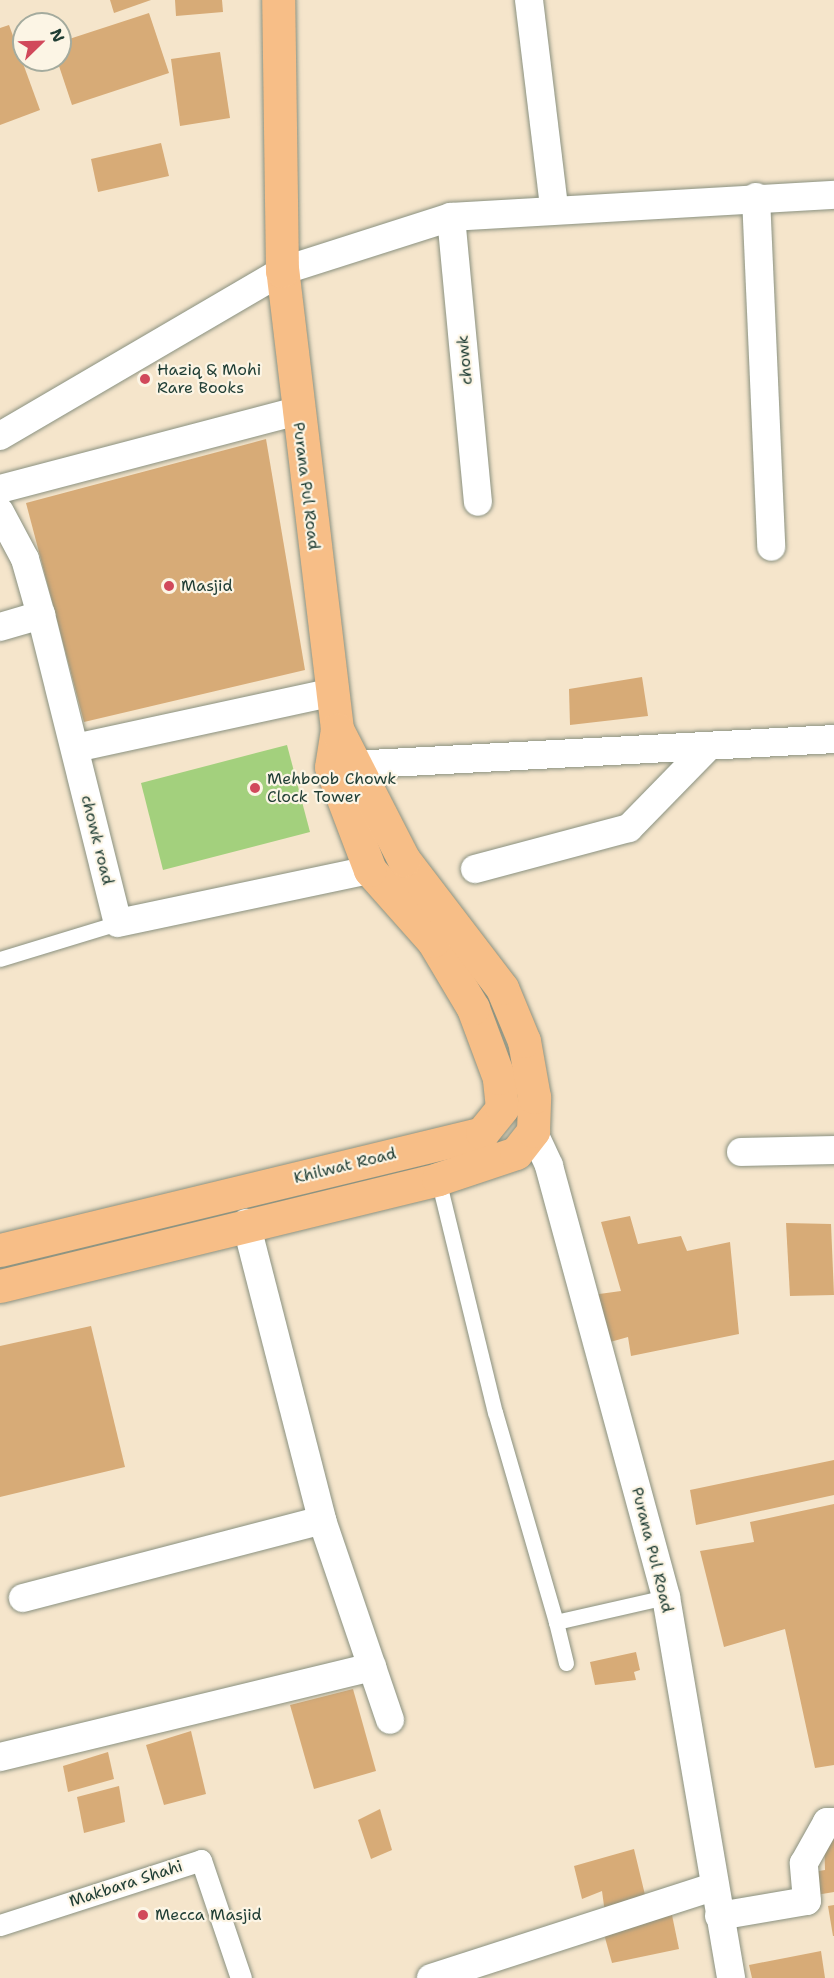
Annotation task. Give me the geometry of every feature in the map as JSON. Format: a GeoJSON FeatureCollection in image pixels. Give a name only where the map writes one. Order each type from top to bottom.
{"type":"FeatureCollection","features":[{"type":"Feature","properties":{"kind":"main road","name":"Purana Pul Road"},"geometry":{"type":"LineString","coordinates":[[278,0],[282,271],[337,729],[370,870],[433,941]]}},
{"type":"Feature","properties":{"kind":"main road"},"geometry":{"type":"LineString","coordinates":[[345,764],[404,860],[502,988],[524,1041],[534,1097],[533,1131]]}},
{"type":"Feature","properties":{"kind":"main road","name":"Khilwat Road"},"geometry":{"type":"LineString","coordinates":[[0,1250],[482,1133],[501,1108],[499,1078],[473,1008],[433,941]]}},
{"type":"Feature","properties":{"kind":"main road","name":"Khilwat Road"},"geometry":{"type":"LineString","coordinates":[[0,1286],[246,1223],[438,1179],[516,1153],[533,1131]]}},
{"type":"Feature","properties":{"kind":"street"},"geometry":{"type":"LineString","coordinates":[[529,0],[554,208]]}},
{"type":"Feature","properties":{"kind":"street"},"geometry":{"type":"LineString","coordinates":[[0,436],[282,271],[451,217],[554,208],[834,195]]}},
{"type":"Feature","properties":{"kind":"street"},"geometry":{"type":"LineString","coordinates":[[756,197],[771,547]]}},
{"type":"Feature","properties":{"kind":"street","name":"chowk"},"geometry":{"type":"LineString","coordinates":[[451,217],[478,502]]}},
{"type":"Feature","properties":{"kind":"street"},"geometry":{"type":"LineString","coordinates":[[0,489],[297,411]]}},
{"type":"Feature","properties":{"kind":"street","name":"chowk road"},"geometry":{"type":"LineString","coordinates":[[0,512],[25,560],[41,615],[118,922]]}},
{"type":"Feature","properties":{"kind":"street"},"geometry":{"type":"LineString","coordinates":[[0,627],[41,615]]}},
{"type":"Feature","properties":{"kind":"street"},"geometry":{"type":"LineString","coordinates":[[75,748],[333,692]]}},
{"type":"Feature","properties":{"kind":"street"},"geometry":{"type":"LineString","coordinates":[[345,764],[706,749],[834,739]]}},
{"type":"Feature","properties":{"kind":"street"},"geometry":{"type":"LineString","coordinates":[[475,869],[628,828],[706,749]]}},
{"type":"Feature","properties":{"kind":"street"},"geometry":{"type":"LineString","coordinates":[[118,922],[370,870]]}},
{"type":"Feature","properties":{"kind":"street","name":"Purana Pul Road"},"geometry":{"type":"LineString","coordinates":[[533,1131],[549,1166],[666,1597],[730,1978]]}},
{"type":"Feature","properties":{"kind":"street"},"geometry":{"type":"LineString","coordinates":[[741,1152],[834,1150]]}},
{"type":"Feature","properties":{"kind":"street"},"geometry":{"type":"LineString","coordinates":[[246,1223],[322,1520],[390,1720]]}},
{"type":"Feature","properties":{"kind":"street"},"geometry":{"type":"LineString","coordinates":[[23,1599],[322,1520]]}},
{"type":"Feature","properties":{"kind":"street"},"geometry":{"type":"LineString","coordinates":[[0,1757],[372,1667]]}},
{"type":"Feature","properties":{"kind":"street"},"geometry":{"type":"LineString","coordinates":[[719,1916],[807,1901],[804,1863],[827,1822],[834,1822]]}},
{"type":"Feature","properties":{"kind":"street","name":"Makbara Shahi"},"geometry":{"type":"LineString","coordinates":[[0,1925],[201,1860],[242,1978]]}},
{"type":"Feature","properties":{"kind":"street"},"geometry":{"type":"LineString","coordinates":[[431,1978],[471,1972],[713,1887]]}},
{"type":"Feature","properties":{"kind":"lane"},"geometry":{"type":"LineString","coordinates":[[0,959],[118,922]]}},
{"type":"Feature","properties":{"kind":"lane"},"geometry":{"type":"LineString","coordinates":[[438,1179],[495,1412],[566,1663]]}},
{"type":"Feature","properties":{"kind":"lane"},"geometry":{"type":"LineString","coordinates":[[556,1623],[666,1597]]}},
{"type":"Feature","properties":{"kind":"green space"},"geometry":{"type":"Polygon","coordinates":[[[287,745],[310,832],[163,870],[141,783],[287,745]]]}},
{"type":"Feature","properties":{"kind":"building"},"geometry":{"type":"Polygon","coordinates":[[[110,0],[151,0],[114,13],[110,0]]]}},
{"type":"Feature","properties":{"kind":"building"},"geometry":{"type":"Polygon","coordinates":[[[175,0],[222,0],[223,12],[176,16],[175,0]]]}},
{"type":"Feature","properties":{"kind":"building"},"geometry":{"type":"Polygon","coordinates":[[[149,13],[169,73],[72,105],[61,72],[72,72],[72,38],[149,13]]]}},
{"type":"Feature","properties":{"kind":"building"},"geometry":{"type":"Polygon","coordinates":[[[9,25],[12,33],[12,72],[26,72],[40,110],[0,125],[0,28],[9,25]]]}},
{"type":"Feature","properties":{"kind":"building"},"geometry":{"type":"Polygon","coordinates":[[[220,52],[230,118],[180,126],[171,59],[220,52]]]}},
{"type":"Feature","properties":{"kind":"building"},"geometry":{"type":"Polygon","coordinates":[[[161,143],[169,176],[98,192],[91,159],[161,143]]]}},
{"type":"Feature","properties":{"kind":"building","name":"Masjid"},"geometry":{"type":"Polygon","coordinates":[[[266,439],[305,670],[84,722],[26,503],[266,439]]]}},
{"type":"Feature","properties":{"kind":"building"},"geometry":{"type":"Polygon","coordinates":[[[642,677],[648,716],[570,725],[569,689],[642,677]]]}},
{"type":"Feature","properties":{"kind":"building"},"geometry":{"type":"Polygon","coordinates":[[[630,1216],[638,1244],[681,1236],[687,1251],[730,1242],[739,1334],[631,1356],[628,1337],[603,1344],[592,1295],[621,1291],[601,1222],[630,1216]]]}},
{"type":"Feature","properties":{"kind":"building"},"geometry":{"type":"Polygon","coordinates":[[[786,1223],[831,1224],[834,1295],[790,1296],[786,1223]]]}},
{"type":"Feature","properties":{"kind":"building"},"geometry":{"type":"Polygon","coordinates":[[[91,1326],[125,1467],[0,1497],[0,1346],[91,1326]]]}},
{"type":"Feature","properties":{"kind":"building"},"geometry":{"type":"Polygon","coordinates":[[[834,1460],[834,1495],[696,1525],[690,1490],[834,1460]]]}},
{"type":"Feature","properties":{"kind":"building"},"geometry":{"type":"Polygon","coordinates":[[[834,1504],[834,1765],[815,1768],[785,1629],[724,1647],[700,1551],[754,1542],[750,1522],[834,1504]]]}},
{"type":"Feature","properties":{"kind":"building"},"geometry":{"type":"Polygon","coordinates":[[[636,1652],[640,1670],[634,1672],[636,1680],[595,1685],[590,1662],[636,1652]]]}},
{"type":"Feature","properties":{"kind":"building"},"geometry":{"type":"Polygon","coordinates":[[[353,1689],[376,1771],[314,1789],[290,1705],[353,1689]]]}},
{"type":"Feature","properties":{"kind":"building"},"geometry":{"type":"Polygon","coordinates":[[[191,1731],[206,1794],[164,1805],[146,1745],[191,1731]]]}},
{"type":"Feature","properties":{"kind":"building"},"geometry":{"type":"Polygon","coordinates":[[[108,1752],[114,1779],[68,1792],[63,1766],[108,1752]]]}},
{"type":"Feature","properties":{"kind":"building"},"geometry":{"type":"Polygon","coordinates":[[[119,1786],[125,1822],[84,1833],[77,1797],[119,1786]]]}},
{"type":"Feature","properties":{"kind":"building"},"geometry":{"type":"Polygon","coordinates":[[[380,1809],[392,1850],[371,1859],[358,1820],[380,1809]]]}},
{"type":"Feature","properties":{"kind":"building"},"geometry":{"type":"Polygon","coordinates":[[[834,1836],[834,1892],[816,1895],[813,1872],[825,1870],[824,1837],[834,1836]]]}},
{"type":"Feature","properties":{"kind":"building"},"geometry":{"type":"Polygon","coordinates":[[[634,1849],[646,1899],[605,1913],[602,1891],[582,1899],[574,1866],[634,1849]]]}},
{"type":"Feature","properties":{"kind":"building"},"geometry":{"type":"Polygon","coordinates":[[[834,1905],[834,1936],[833,1936],[828,1906],[834,1905]]]}},
{"type":"Feature","properties":{"kind":"building"},"geometry":{"type":"Polygon","coordinates":[[[672,1915],[679,1949],[612,1963],[604,1934],[672,1915]]]}},
{"type":"Feature","properties":{"kind":"building"},"geometry":{"type":"Polygon","coordinates":[[[821,1951],[825,1978],[752,1978],[749,1965],[821,1951]]]}},
{"type":"Feature","properties":{"kind":"place","name":"Haziq & Mohi Rare Books"},"geometry":{"type":"Point","coordinates":[145,379]}},
{"type":"Feature","properties":{"kind":"place","name":"Masjid"},"geometry":{"type":"Point","coordinates":[169,586]}},
{"type":"Feature","properties":{"kind":"place","name":"Mehboob Chowk Clock Tower"},"geometry":{"type":"Point","coordinates":[255,788]}},
{"type":"Feature","properties":{"kind":"place","name":"Mecca Masjid"},"geometry":{"type":"Point","coordinates":[143,1915]}}]}
